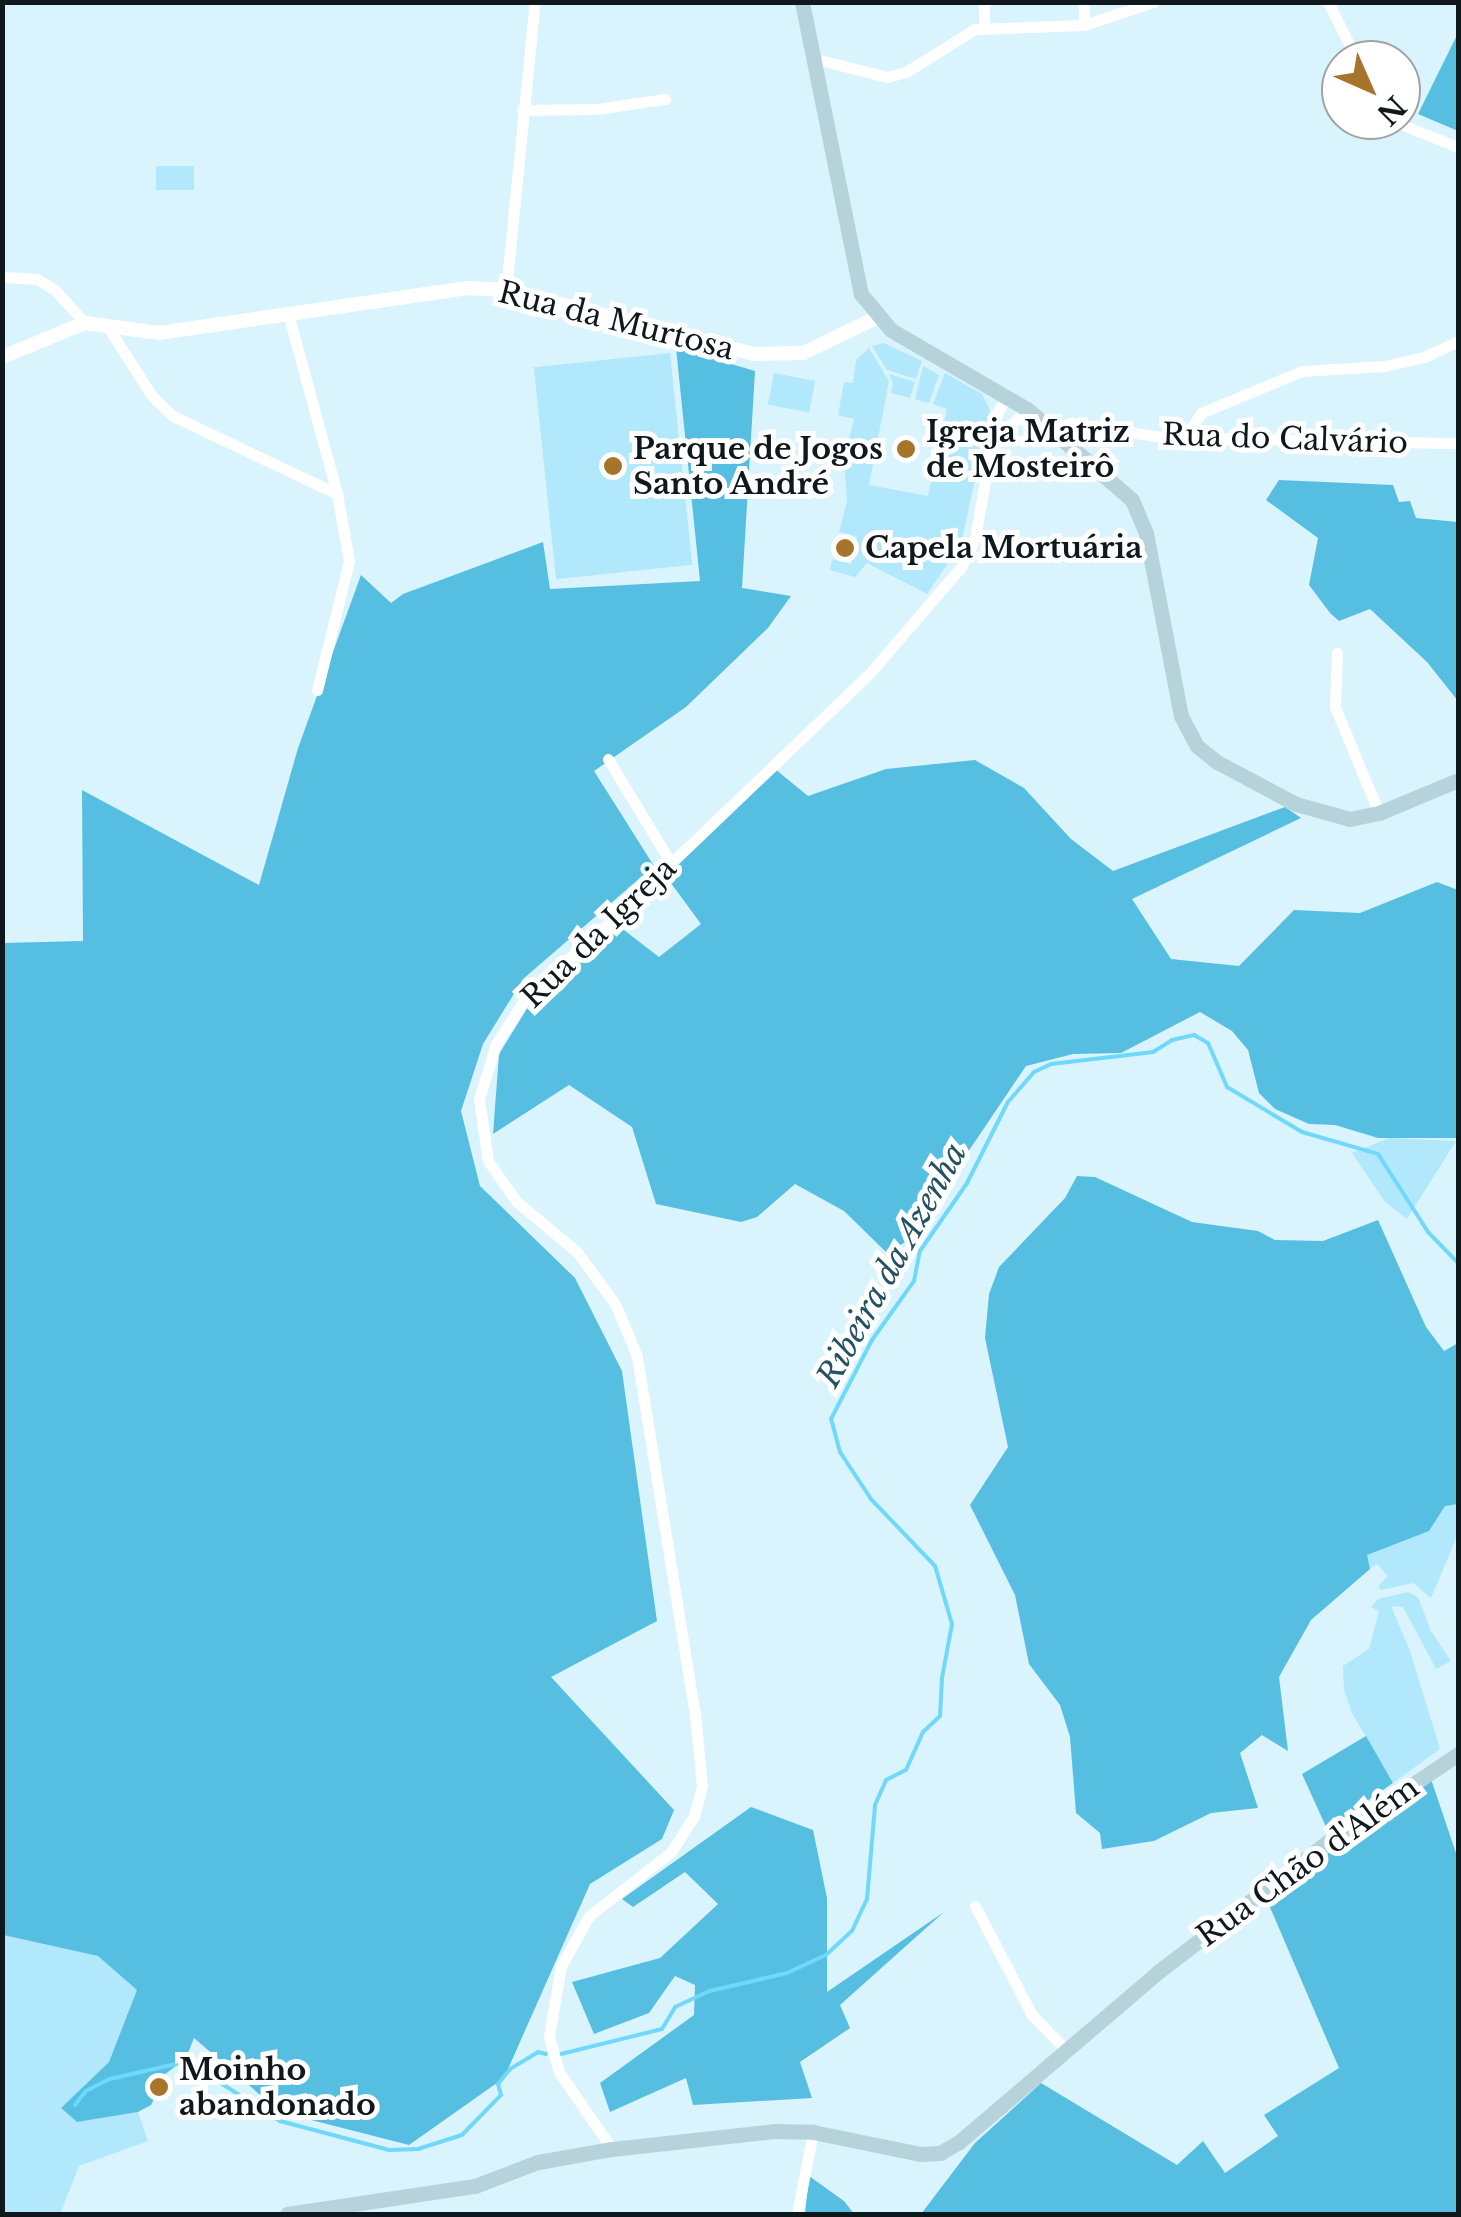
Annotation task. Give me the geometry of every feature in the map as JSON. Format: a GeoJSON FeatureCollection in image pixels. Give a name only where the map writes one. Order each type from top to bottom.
{"type":"FeatureCollection","features":[{"type":"Feature","properties":{"kind":"main road"},"geometry":{"type":"LineString","coordinates":[[802,2],[857,285],[878,318],[1053,428],[1117,484],[1140,512],[1181,716],[1197,746],[1248,779],[1327,816],[1357,818],[1379,813],[1458,780]]}},
{"type":"Feature","properties":{"kind":"main road","name":"Rua Chão d'Além"},"geometry":{"type":"LineString","coordinates":[[286,2214],[474,2186],[538,2162],[612,2149],[774,2131],[813,2132],[920,2154],[940,2152],[959,2142],[1158,1972],[1328,1841],[1458,1754]]}},
{"type":"Feature","properties":{"kind":"street"},"geometry":{"type":"LineString","coordinates":[[506,290],[534,2]]}},
{"type":"Feature","properties":{"kind":"street"},"geometry":{"type":"LineString","coordinates":[[984,2],[984,28]]}},
{"type":"Feature","properties":{"kind":"street"},"geometry":{"type":"LineString","coordinates":[[1084,2],[1084,25]]}},
{"type":"Feature","properties":{"kind":"street"},"geometry":{"type":"LineString","coordinates":[[1103,20],[1111,2]]}},
{"type":"Feature","properties":{"kind":"street"},"geometry":{"type":"LineString","coordinates":[[816,59],[886,77],[906,72],[984,28],[1084,25],[1153,2]]}},
{"type":"Feature","properties":{"kind":"street"},"geometry":{"type":"LineString","coordinates":[[1328,2],[1347,40]]}},
{"type":"Feature","properties":{"kind":"street"},"geometry":{"type":"LineString","coordinates":[[522,110],[597,109],[665,99]]}},
{"type":"Feature","properties":{"kind":"street"},"geometry":{"type":"LineString","coordinates":[[1421,132],[1458,147]]}},
{"type":"Feature","properties":{"kind":"street"},"geometry":{"type":"LineString","coordinates":[[2,277],[36,279],[55,290],[85,323],[2,357]]}},
{"type":"Feature","properties":{"kind":"street","name":"Rua da Murtosa"},"geometry":{"type":"LineString","coordinates":[[85,323],[159,333],[290,317],[466,288],[506,290],[752,354],[803,353],[878,318]]}},
{"type":"Feature","properties":{"kind":"street"},"geometry":{"type":"LineString","coordinates":[[290,317],[337,494],[349,561],[317,690]]}},
{"type":"Feature","properties":{"kind":"street"},"geometry":{"type":"LineString","coordinates":[[109,329],[152,396],[172,416],[337,494]]}},
{"type":"Feature","properties":{"kind":"street"},"geometry":{"type":"LineString","coordinates":[[1185,437],[1201,414],[1302,371],[1384,366],[1424,357],[1458,340]]}},
{"type":"Feature","properties":{"kind":"street","name":"Rua da Igreja"},"geometry":{"type":"LineString","coordinates":[[612,2149],[559,2072],[549,2036],[561,1966],[589,1916],[671,1852],[694,1816],[702,1786],[695,1715],[636,1356],[615,1304],[577,1252],[517,1202],[488,1160],[479,1099],[496,1044],[528,994],[870,674],[961,567],[974,538],[997,413],[1007,396]]}},
{"type":"Feature","properties":{"kind":"street"},"geometry":{"type":"LineString","coordinates":[[993,442],[1027,409]]}},
{"type":"Feature","properties":{"kind":"street","name":"Rua do Calvário"},"geometry":{"type":"LineString","coordinates":[[1053,428],[1070,423],[1185,437],[1458,443]]}},
{"type":"Feature","properties":{"kind":"street"},"geometry":{"type":"LineString","coordinates":[[1338,654],[1335,707],[1379,813]]}},
{"type":"Feature","properties":{"kind":"street"},"geometry":{"type":"LineString","coordinates":[[608,759],[671,863]]}},
{"type":"Feature","properties":{"kind":"street"},"geometry":{"type":"LineString","coordinates":[[975,1906],[1032,2014],[1066,2050]]}},
{"type":"Feature","properties":{"kind":"street"},"geometry":{"type":"LineString","coordinates":[[797,2214],[813,2132]]}},
{"type":"Feature","properties":{"kind":"shaded area"},"geometry":{"type":"Polygon","coordinates":[[[1458,33],[1458,131],[1421,115],[1421,108],[1458,33]]]}},
{"type":"Feature","properties":{"kind":"shaded area"},"geometry":{"type":"Polygon","coordinates":[[[156,166],[194,166],[194,190],[156,190],[156,166]]]}},
{"type":"Feature","properties":{"kind":"shaded area"},"geometry":{"type":"Polygon","coordinates":[[[884,343],[922,361],[916,379],[887,370],[872,346],[884,343]]]}},
{"type":"Feature","properties":{"kind":"shaded area"},"geometry":{"type":"Polygon","coordinates":[[[676,348],[755,371],[742,588],[791,596],[768,628],[686,707],[594,771],[654,866],[523,979],[483,1044],[461,1111],[480,1186],[575,1278],[622,1371],[657,1621],[551,1677],[674,1810],[662,1839],[590,1884],[504,2078],[409,2145],[280,2112],[194,2038],[186,2058],[146,2089],[154,2099],[151,2105],[138,2112],[77,2122],[61,2108],[109,2062],[137,1990],[98,1956],[3,1935],[2,943],[83,941],[82,790],[259,885],[298,748],[361,575],[391,603],[403,594],[543,542],[550,589],[700,581],[676,348]]]}},
{"type":"Feature","properties":{"kind":"shaded area"},"geometry":{"type":"Polygon","coordinates":[[[869,348],[889,381],[869,485],[928,496],[947,409],[933,404],[945,373],[982,394],[990,410],[961,544],[927,594],[867,563],[855,577],[830,570],[832,559],[851,564],[857,537],[839,532],[847,501],[844,460],[854,419],[838,415],[844,382],[853,383],[856,360],[869,348]]]}},
{"type":"Feature","properties":{"kind":"shaded area","name":"Parque de Jogos Santo André"},"geometry":{"type":"Polygon","coordinates":[[[670,353],[692,565],[556,579],[534,367],[670,353]]]}},
{"type":"Feature","properties":{"kind":"shaded area"},"geometry":{"type":"Polygon","coordinates":[[[923,366],[939,375],[929,403],[915,399],[923,366]]]}},
{"type":"Feature","properties":{"kind":"shaded area"},"geometry":{"type":"Polygon","coordinates":[[[774,373],[815,381],[809,412],[768,404],[774,373]]]}},
{"type":"Feature","properties":{"kind":"shaded area"},"geometry":{"type":"Polygon","coordinates":[[[889,374],[915,382],[910,398],[891,393],[893,383],[889,374]]]}},
{"type":"Feature","properties":{"kind":"shaded area"},"geometry":{"type":"Polygon","coordinates":[[[1279,480],[1393,485],[1399,502],[1410,501],[1416,518],[1458,522],[1458,701],[1427,662],[1370,609],[1339,621],[1330,613],[1309,585],[1318,538],[1266,500],[1279,480]]]}},
{"type":"Feature","properties":{"kind":"shaded area"},"geometry":{"type":"Polygon","coordinates":[[[975,760],[1024,788],[1071,839],[1113,871],[1285,807],[1301,818],[1132,899],[1171,959],[1239,966],[1294,910],[1360,913],[1437,882],[1458,890],[1458,1138],[1378,1138],[1335,1125],[1309,1124],[1275,1109],[1259,1093],[1248,1050],[1232,1031],[1200,1012],[1121,1053],[1073,1054],[1026,1066],[908,1241],[886,1252],[844,1211],[795,1184],[757,1217],[741,1222],[656,1204],[632,1127],[569,1085],[493,1134],[499,1054],[528,1007],[620,927],[659,957],[701,924],[665,875],[775,769],[808,796],[886,769],[975,760]]]}},
{"type":"Feature","properties":{"kind":"shaded area"},"geometry":{"type":"Polygon","coordinates":[[[1389,1138],[1456,1141],[1407,1219],[1385,1202],[1352,1153],[1389,1138]]]}},
{"type":"Feature","properties":{"kind":"shaded area"},"geometry":{"type":"Polygon","coordinates":[[[1077,1176],[1095,1177],[1192,1222],[1258,1231],[1275,1240],[1323,1241],[1378,1220],[1426,1327],[1444,1351],[1458,1343],[1458,1504],[1445,1506],[1429,1531],[1367,1555],[1370,1569],[1311,1620],[1279,1677],[1288,1751],[1262,1735],[1240,1753],[1258,1808],[1211,1813],[1154,1841],[1102,1849],[1100,1833],[1076,1813],[1070,1737],[1060,1705],[1029,1664],[1015,1595],[970,1505],[1008,1447],[985,1338],[989,1294],[999,1267],[1065,1198],[1077,1176]]]}},
{"type":"Feature","properties":{"kind":"shaded area"},"geometry":{"type":"Polygon","coordinates":[[[1458,1504],[1458,1534],[1431,1598],[1413,1583],[1381,1590],[1378,1586],[1388,1576],[1377,1564],[1370,1569],[1366,1555],[1428,1531],[1445,1506],[1458,1504]]]}},
{"type":"Feature","properties":{"kind":"shaded area"},"geometry":{"type":"Polygon","coordinates":[[[1408,1592],[1418,1597],[1431,1631],[1451,1661],[1436,1669],[1403,1607],[1391,1606],[1410,1651],[1440,1749],[1393,1783],[1352,1713],[1344,1690],[1343,1666],[1369,1649],[1379,1611],[1371,1607],[1378,1599],[1408,1592]]]}},
{"type":"Feature","properties":{"kind":"shaded area"},"geometry":{"type":"Polygon","coordinates":[[[1366,1736],[1393,1783],[1327,1829],[1302,1774],[1366,1736]]]}},
{"type":"Feature","properties":{"kind":"shaded area"},"geometry":{"type":"Polygon","coordinates":[[[1431,1779],[1458,1859],[1458,2214],[921,2214],[975,2143],[1041,2083],[1177,2165],[1203,2141],[1225,2173],[1278,2136],[1264,2115],[1339,2068],[1266,1898],[1431,1779]]]}},
{"type":"Feature","properties":{"kind":"shaded area"},"geometry":{"type":"Polygon","coordinates":[[[751,1807],[813,1830],[827,1898],[827,1992],[944,1912],[840,2005],[850,2028],[800,2062],[812,2098],[693,2105],[686,2078],[610,2112],[600,2083],[694,2015],[695,1985],[675,1976],[649,2013],[594,2034],[572,1982],[660,1958],[718,1904],[685,1872],[633,1907],[622,1899],[751,1807]]]}},
{"type":"Feature","properties":{"kind":"shaded area"},"geometry":{"type":"Polygon","coordinates":[[[3,1935],[98,1956],[138,1990],[109,2062],[61,2108],[77,2122],[138,2112],[148,2141],[79,2166],[60,2214],[3,2214],[3,1935]]]}},
{"type":"Feature","properties":{"kind":"shaded area"},"geometry":{"type":"Polygon","coordinates":[[[809,2176],[844,2201],[854,2214],[805,2214],[809,2176]]]}},
{"type":"Feature","properties":{"kind":"waterway","name":"Ribeira da Azenha"},"geometry":{"type":"LineString","coordinates":[[561,2054],[662,2029],[675,2007],[710,1991],[787,1973],[826,1955],[852,1931],[867,1899],[875,1805],[886,1780],[906,1770],[923,1732],[940,1716],[952,1624],[935,1566],[871,1499],[840,1452],[831,1419],[872,1340],[914,1281],[920,1251],[967,1183],[1008,1102],[1034,1072],[1051,1064],[1153,1052],[1172,1040],[1194,1035],[1208,1043],[1227,1087],[1302,1132],[1378,1154],[1428,1232],[1458,1263]]}},
{"type":"Feature","properties":{"kind":"waterway","name":"Ribeira da Azenha"},"geometry":{"type":"LineString","coordinates":[[205,2073],[280,2121],[389,2150],[418,2149],[462,2135],[501,2095],[498,2084],[510,2069],[538,2052],[546,2054]]}},
{"type":"Feature","properties":{"kind":"waterway"},"geometry":{"type":"LineString","coordinates":[[75,2105],[86,2091],[110,2079],[180,2063],[194,2068]]}},
{"type":"Feature","properties":{"kind":"place","name":"Igreja Matriz de Mosteirô"},"geometry":{"type":"Point","coordinates":[906,449]}},
{"type":"Feature","properties":{"kind":"place","name":"Parque de Jogos Santo André"},"geometry":{"type":"Point","coordinates":[613,466]}},
{"type":"Feature","properties":{"kind":"place","name":"Capela Mortuária"},"geometry":{"type":"Point","coordinates":[845,548]}},
{"type":"Feature","properties":{"kind":"place","name":"Moinho abandonado"},"geometry":{"type":"Point","coordinates":[159,2087]}}]}
